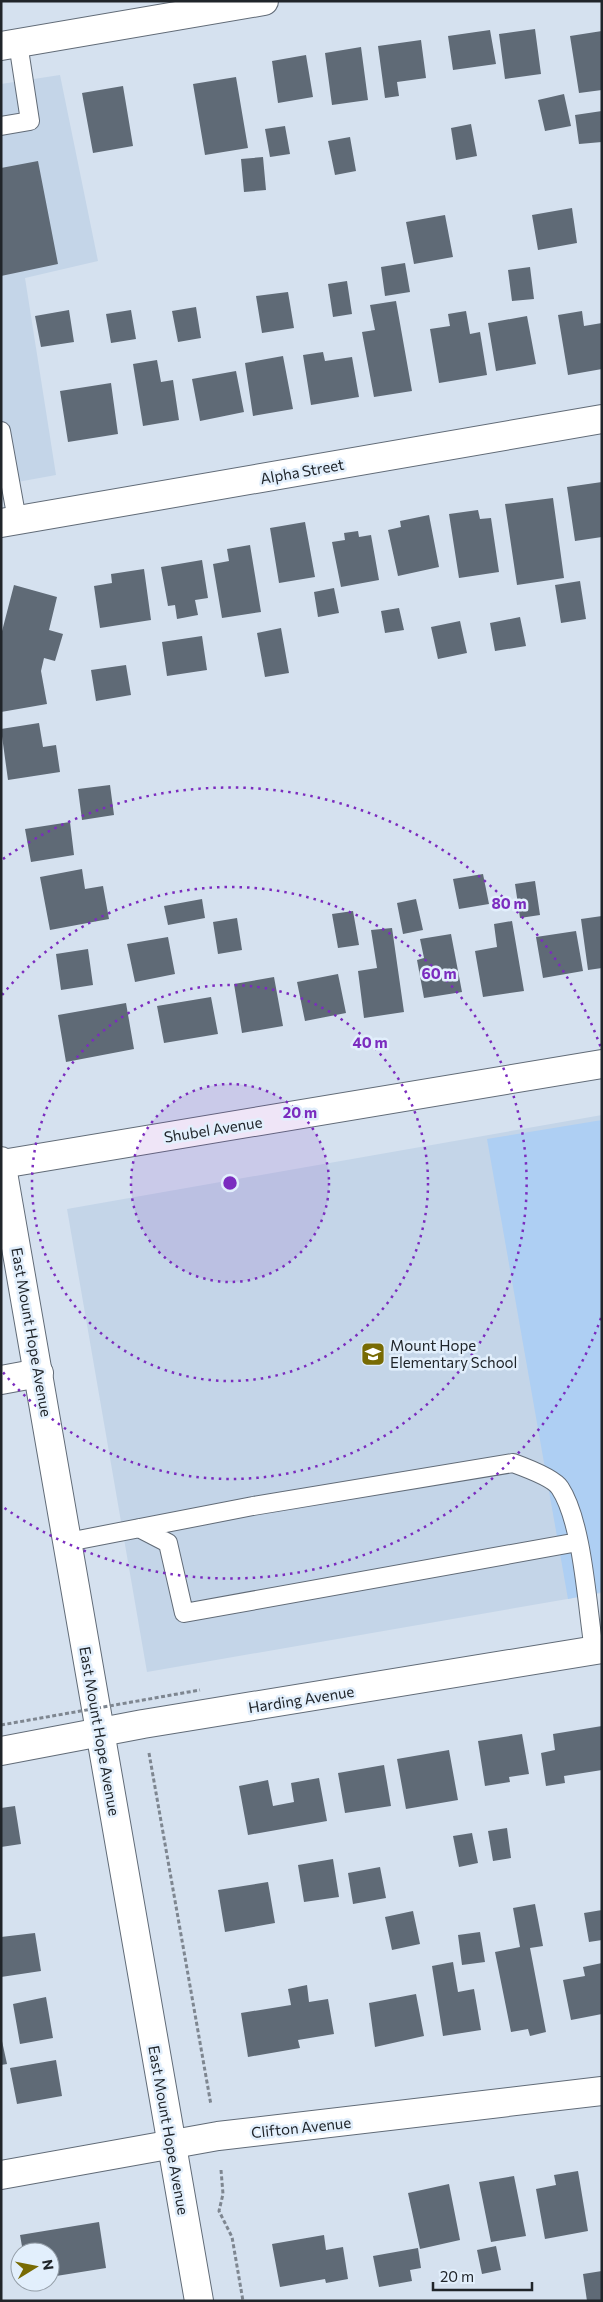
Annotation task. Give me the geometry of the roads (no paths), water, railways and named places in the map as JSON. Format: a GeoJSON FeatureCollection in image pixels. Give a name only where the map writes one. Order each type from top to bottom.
{"type":"FeatureCollection","features":[{"type":"Feature","properties":{"kind":"street"},"geometry":{"type":"LineString","coordinates":[[10,44],[264,1]]}},
{"type":"Feature","properties":{"kind":"street","name":"Alpha Street"},"geometry":{"type":"LineString","coordinates":[[9,521],[602,419]]}},
{"type":"Feature","properties":{"kind":"street","name":"Shubel Avenue"},"geometry":{"type":"LineString","coordinates":[[2,1162],[602,1064]]}},
{"type":"Feature","properties":{"kind":"street","name":"East Mount Hope Avenue"},"geometry":{"type":"LineString","coordinates":[[2,1162],[5,1202],[39,1373],[199,2301]]}},
{"type":"Feature","properties":{"kind":"street"},"geometry":{"type":"LineString","coordinates":[[1,1380],[39,1373]]}},
{"type":"Feature","properties":{"kind":"street","name":"Harding Avenue"},"geometry":{"type":"LineString","coordinates":[[1,1751],[144,1724],[598,1649]]}},
{"type":"Feature","properties":{"kind":"street","name":"Clifton Avenue"},"geometry":{"type":"LineString","coordinates":[[1,2174],[218,2136],[602,2091]]}},
{"type":"Feature","properties":{"kind":"lane"},"geometry":{"type":"LineString","coordinates":[[1,126],[30,120],[10,44]]}},
{"type":"Feature","properties":{"kind":"lane"},"geometry":{"type":"LineString","coordinates":[[1,431],[9,521]]}},
{"type":"Feature","properties":{"kind":"lane"},"geometry":{"type":"LineString","coordinates":[[68,1542],[281,1501],[513,1463],[528,1468],[560,1486],[575,1521],[598,1649]]}},
{"type":"Feature","properties":{"kind":"lane"},"geometry":{"type":"LineString","coordinates":[[139,1528],[168,1543],[184,1613],[578,1542]]}},
{"type":"Feature","properties":{"kind":"place","name":"Mount Hope Elementary School"},"geometry":{"type":"Point","coordinates":[373,1354]}}]}
